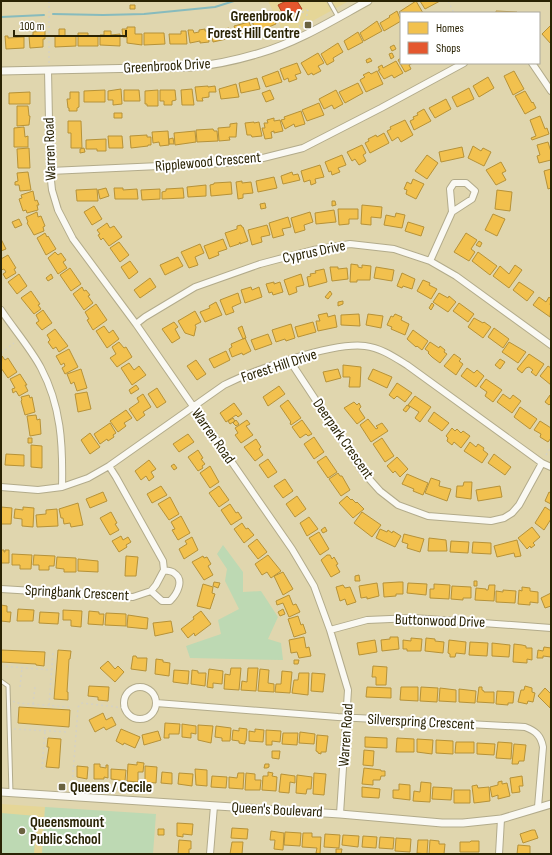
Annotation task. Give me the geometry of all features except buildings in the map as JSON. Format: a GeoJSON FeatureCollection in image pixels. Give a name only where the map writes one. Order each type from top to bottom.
{"type":"FeatureCollection","features":[{"type":"Feature","properties":{"kind":"street","name":"Greenbrook Drive"},"geometry":{"type":"LineString","coordinates":[[1,71],[191,67],[222,63],[282,46],[368,1]]}},
{"type":"Feature","properties":{"kind":"street","name":"Ripplewood Crescent"},"geometry":{"type":"LineString","coordinates":[[50,171],[225,163],[263,158],[303,148],[462,64]]}},
{"type":"Feature","properties":{"kind":"street"},"geometry":{"type":"LineString","coordinates":[[533,64],[551,91]]}},
{"type":"Feature","properties":{"kind":"street","name":"Warren Road"},"geometry":{"type":"LineString","coordinates":[[48,70],[50,171],[52,190],[58,210],[73,239],[136,324],[292,549],[314,586],[330,630],[348,690],[348,717],[340,814]]}},
{"type":"Feature","properties":{"kind":"street"},"geometry":{"type":"LineString","coordinates":[[430,261],[452,212],[450,189],[454,183],[466,183],[475,191],[472,200],[452,212]]}},
{"type":"Feature","properties":{"kind":"street","name":"Cyprus Drive"},"geometry":{"type":"LineString","coordinates":[[136,324],[195,287],[260,264],[313,250],[350,244],[394,249],[430,261],[456,276],[551,345]]}},
{"type":"Feature","properties":{"kind":"street"},"geometry":{"type":"LineString","coordinates":[[1,310],[40,367],[50,389],[57,411],[62,440],[62,486]]}},
{"type":"Feature","properties":{"kind":"street","name":"Forest Hill Drive"},"geometry":{"type":"LineString","coordinates":[[1,487],[38,490],[62,486],[88,478],[108,466],[224,386],[239,378],[290,361],[342,347],[365,346],[389,354],[406,365],[542,463],[551,467]]}},
{"type":"Feature","properties":{"kind":"street","name":"Deerpark Crescent"},"geometry":{"type":"LineString","coordinates":[[290,361],[363,472],[380,491],[398,505],[428,516],[491,521],[504,518],[512,513],[519,505],[542,463]]}},
{"type":"Feature","properties":{"kind":"street"},"geometry":{"type":"LineString","coordinates":[[108,466],[116,477],[162,561],[164,570]]}},
{"type":"Feature","properties":{"kind":"street","name":"Springbank Crescent"},"geometry":{"type":"LineString","coordinates":[[1,588],[133,597],[151,591],[164,570],[174,572],[179,578],[180,586],[176,595],[170,601],[162,601],[151,591]]}},
{"type":"Feature","properties":{"kind":"street","name":"Buttonwood Drive"},"geometry":{"type":"LineString","coordinates":[[330,630],[367,620],[414,618],[551,628]]}},
{"type":"Feature","properties":{"kind":"street"},"geometry":{"type":"LineString","coordinates":[[138,687],[145,688],[150,690],[155,697],[156,703],[153,712],[145,718],[134,717],[129,714],[125,708],[125,698],[133,689],[138,687]]}},
{"type":"Feature","properties":{"kind":"street","name":"Silverspring Crescent"},"geometry":{"type":"LineString","coordinates":[[156,703],[348,717],[525,727],[533,730],[542,740],[543,747],[538,807]]}},
{"type":"Feature","properties":{"kind":"street","name":"Queen's Boulevard"},"geometry":{"type":"LineString","coordinates":[[1,792],[340,814],[442,823],[471,823],[501,819],[551,804]]}},
{"type":"Feature","properties":{"kind":"street"},"geometry":{"type":"LineString","coordinates":[[210,854],[214,806]]}},
{"type":"Feature","properties":{"kind":"street"},"geometry":{"type":"LineString","coordinates":[[499,854],[501,819]]}},
{"type":"Feature","properties":{"kind":"lane"},"geometry":{"type":"LineString","coordinates":[[329,1],[338,18]]}},
{"type":"Feature","properties":{"kind":"lane"},"geometry":{"type":"LineString","coordinates":[[1,681],[8,686],[11,793]]}},
{"type":"Feature","properties":{"kind":"path"},"geometry":{"type":"LineString","coordinates":[[48,70],[50,59],[49,1]]}},
{"type":"Feature","properties":{"kind":"path"},"geometry":{"type":"LineString","coordinates":[[448,1],[454,12]]}},
{"type":"Feature","properties":{"kind":"path"},"geometry":{"type":"LineString","coordinates":[[300,27],[295,16],[307,10],[304,25]]}},
{"type":"Feature","properties":{"kind":"path"},"geometry":{"type":"LineString","coordinates":[[1,353],[14,343]]}},
{"type":"Feature","properties":{"kind":"path"},"geometry":{"type":"LineString","coordinates":[[546,454],[551,447]]}},
{"type":"Feature","properties":{"kind":"path"},"geometry":{"type":"LineString","coordinates":[[49,705],[53,652]]}},
{"type":"Feature","properties":{"kind":"path"},"geometry":{"type":"LineString","coordinates":[[1,666],[52,670]]}},
{"type":"Feature","properties":{"kind":"path"},"geometry":{"type":"LineString","coordinates":[[20,686],[22,668]]}},
{"type":"Feature","properties":{"kind":"path"},"geometry":{"type":"LineString","coordinates":[[33,704],[35,687]]}},
{"type":"Feature","properties":{"kind":"path"},"geometry":{"type":"LineString","coordinates":[[8,697],[16,703],[70,707]]}},
{"type":"Feature","properties":{"kind":"path"},"geometry":{"type":"LineString","coordinates":[[72,787],[78,707],[82,704],[125,708]]}},
{"type":"Feature","properties":{"kind":"path"},"geometry":{"type":"LineString","coordinates":[[8,728],[68,732]]}},
{"type":"Feature","properties":{"kind":"path"},"geometry":{"type":"LineString","coordinates":[[42,769],[45,731]]}},
{"type":"Feature","properties":{"kind":"shaded area"},"geometry":{"type":"Polygon","coordinates":[[[268,1],[349,1],[285,36],[268,1]]]}},
{"type":"Feature","properties":{"kind":"shaded area","name":"Queensmount Public School"},"geometry":{"type":"Polygon","coordinates":[[[1,804],[45,807],[42,854],[1,854],[1,804]]]}},
{"type":"Feature","properties":{"kind":"green space"},"geometry":{"type":"Polygon","coordinates":[[[223,545],[243,572],[243,592],[261,591],[278,617],[268,639],[281,643],[283,660],[190,658],[186,646],[221,634],[218,620],[239,609],[225,581],[227,569],[217,554],[223,545]]]}},
{"type":"Feature","properties":{"kind":"green space"},"geometry":{"type":"Polygon","coordinates":[[[45,807],[156,814],[153,854],[42,854],[45,807]]]}},
{"type":"Feature","properties":{"kind":"green space","name":"Queensmount Public School"},"geometry":{"type":"Polygon","coordinates":[[[1,813],[37,816],[34,854],[1,854],[1,813]]]}},
{"type":"Feature","properties":{"kind":"waterway"},"geometry":{"type":"LineString","coordinates":[[53,14],[144,14],[215,7],[234,1]]}},
{"type":"Feature","properties":{"kind":"waterway"},"geometry":{"type":"LineString","coordinates":[[1,17],[44,15]]}},
{"type":"Feature","properties":{"kind":"place","name":"Greenbrook / Forest Hill Centre"},"geometry":{"type":"Point","coordinates":[308,25]}},
{"type":"Feature","properties":{"kind":"place","name":"Queens / Cecile"},"geometry":{"type":"Point","coordinates":[62,787]}},
{"type":"Feature","properties":{"kind":"place","name":"Queensmount Public School"},"geometry":{"type":"Point","coordinates":[22,831]}}]}
